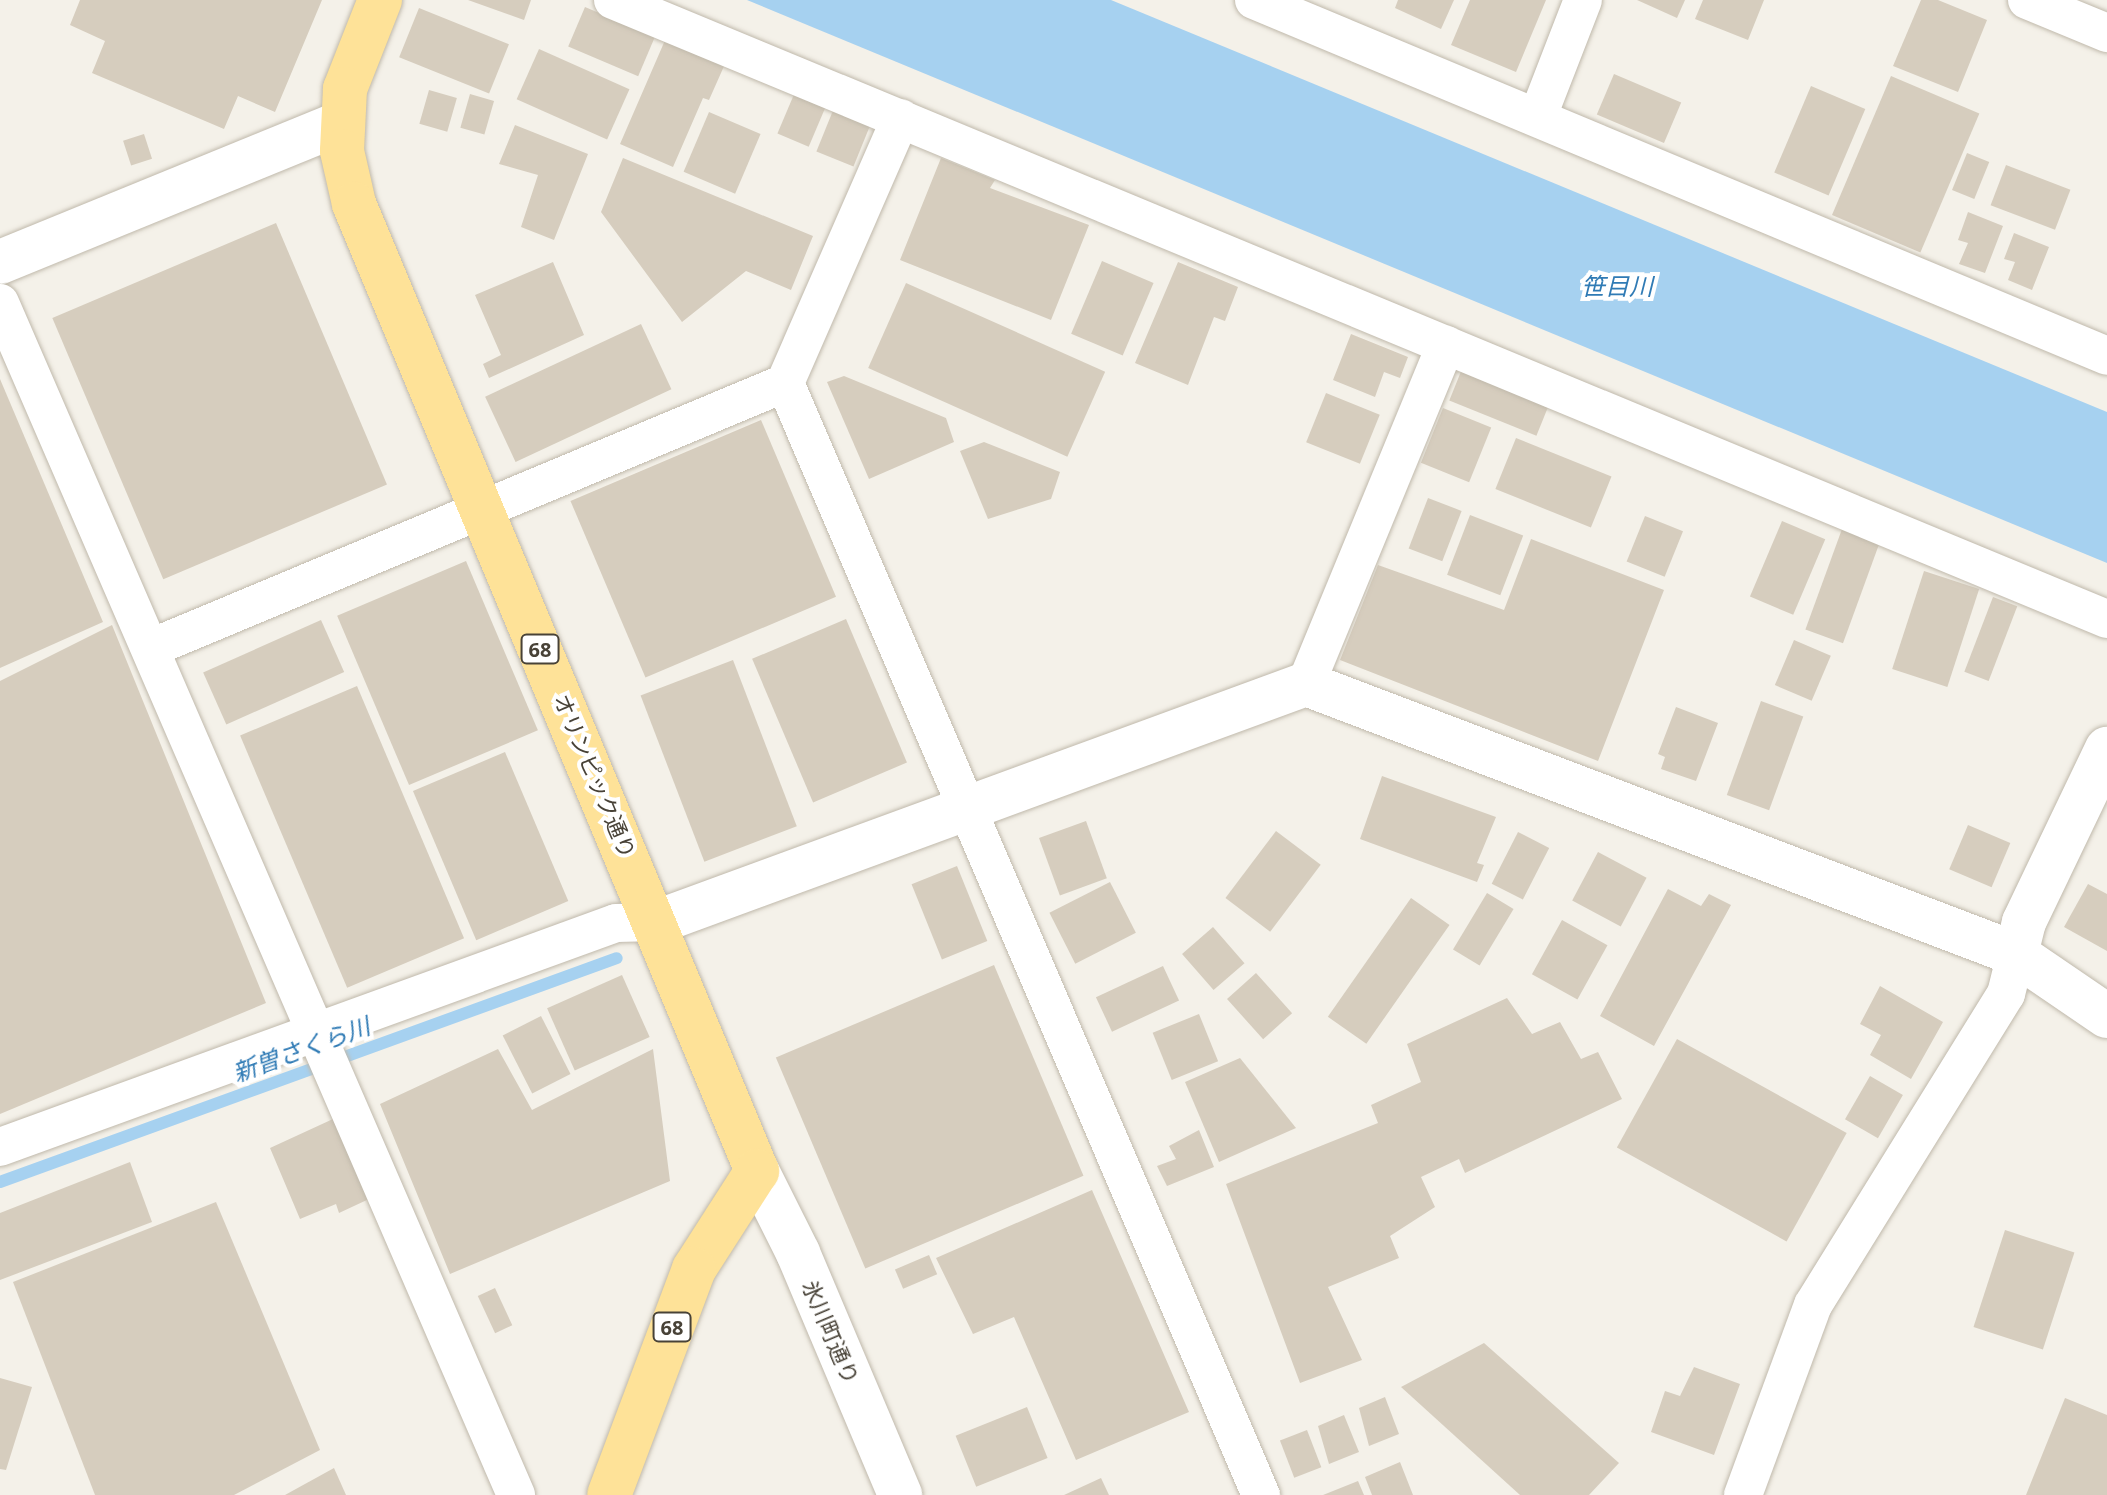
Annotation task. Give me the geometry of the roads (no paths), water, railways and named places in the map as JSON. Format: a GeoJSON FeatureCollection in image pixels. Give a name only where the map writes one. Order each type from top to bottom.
{"type":"FeatureCollection","features":[{"type":"Feature","properties":{"kind":"main road","name":"オリンピック通り"},"geometry":{"type":"LineString","coordinates":[[380,0],[355,57],[341,123],[354,204],[657,922],[757,1171]]}},
{"type":"Feature","properties":{"kind":"main road","name":"68"},"geometry":{"type":"LineString","coordinates":[[609,1495],[694,1269],[757,1171]]}},
{"type":"Feature","properties":{"kind":"street"},"geometry":{"type":"LineString","coordinates":[[613,0],[2107,619]]}},
{"type":"Feature","properties":{"kind":"street"},"geometry":{"type":"LineString","coordinates":[[1254,0],[2107,356]]}},
{"type":"Feature","properties":{"kind":"street"},"geometry":{"type":"LineString","coordinates":[[1538,116],[1583,0]]}},
{"type":"Feature","properties":{"kind":"street"},"geometry":{"type":"LineString","coordinates":[[2027,0],[2107,33]]}},
{"type":"Feature","properties":{"kind":"street"},"geometry":{"type":"LineString","coordinates":[[151,648],[785,383],[901,118]]}},
{"type":"Feature","properties":{"kind":"street"},"geometry":{"type":"LineString","coordinates":[[0,262],[341,123]]}},
{"type":"Feature","properties":{"kind":"street"},"geometry":{"type":"LineString","coordinates":[[0,303],[516,1495]]}},
{"type":"Feature","properties":{"kind":"street"},"geometry":{"type":"LineString","coordinates":[[1306,684],[1446,345]]}},
{"type":"Feature","properties":{"kind":"street"},"geometry":{"type":"LineString","coordinates":[[785,383],[965,811],[1261,1495]]}},
{"type":"Feature","properties":{"kind":"street"},"geometry":{"type":"LineString","coordinates":[[0,1147],[316,1035],[616,923],[657,922],[1306,684],[2016,954],[2107,1016]]}},
{"type":"Feature","properties":{"kind":"street"},"geometry":{"type":"LineString","coordinates":[[1743,1495],[1813,1305],[2006,994],[2024,922],[2107,749]]}},
{"type":"Feature","properties":{"kind":"street","name":"氷川町通り"},"geometry":{"type":"LineString","coordinates":[[757,1171],[798,1253],[900,1495]]}},
{"type":"Feature","properties":{"kind":"water","name":"笹目川"},"geometry":{"type":"Polygon","coordinates":[[[747,0],[1111,0],[2107,412],[2107,563],[747,0]]]}},
{"type":"Feature","properties":{"kind":"waterway","name":"新曽さくら川"},"geometry":{"type":"LineString","coordinates":[[0,1182],[617,958]]}}]}
